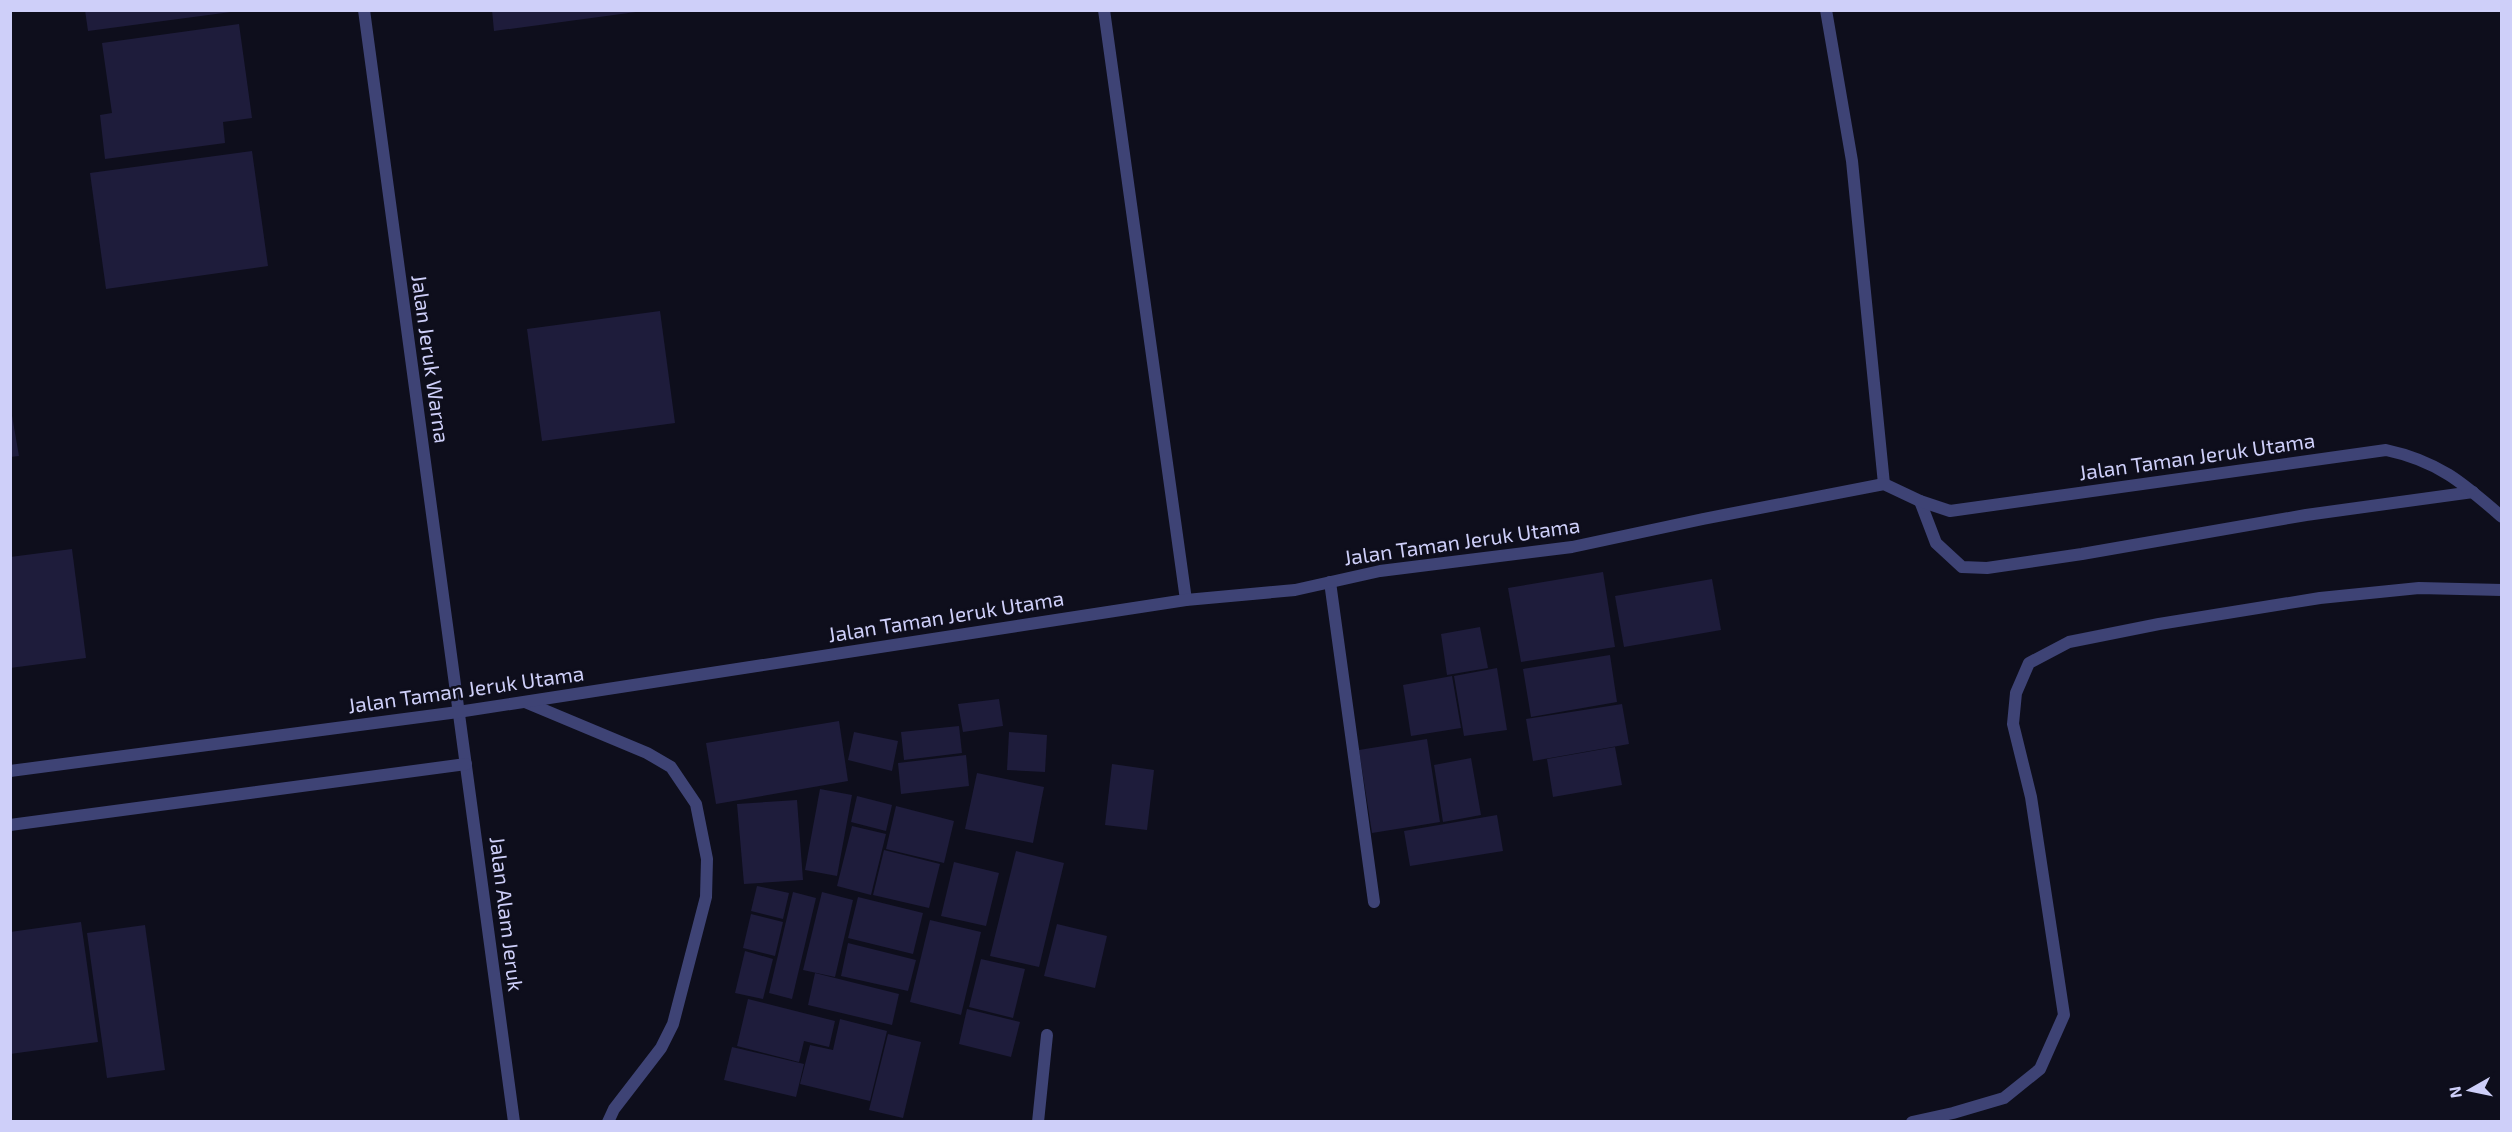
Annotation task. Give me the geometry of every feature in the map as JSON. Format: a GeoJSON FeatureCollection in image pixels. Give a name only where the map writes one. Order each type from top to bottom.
{"type":"FeatureCollection","features":[{"type":"Feature","properties":{"kind":"street","name":"Jalan Jeruk Warna"},"geometry":{"type":"LineString","coordinates":[[364,10],[458,712]]}},
{"type":"Feature","properties":{"kind":"street"},"geometry":{"type":"LineString","coordinates":[[1104,10],[1186,600]]}},
{"type":"Feature","properties":{"kind":"street"},"geometry":{"type":"LineString","coordinates":[[1826,10],[1852,161],[1884,484]]}},
{"type":"Feature","properties":{"kind":"street","name":"Jalan Taman Jeruk Utama"},"geometry":{"type":"LineString","coordinates":[[10,771],[458,712],[1186,600],[1295,590],[1380,571],[1572,547],[1884,484],[1920,501],[1950,511],[2386,450],[2413,456],[2443,470],[2502,517]]}},
{"type":"Feature","properties":{"kind":"street"},"geometry":{"type":"LineString","coordinates":[[1920,501],[1936,543],[1962,567],[1987,568],[2306,515],[2473,492]]}},
{"type":"Feature","properties":{"kind":"street"},"geometry":{"type":"LineString","coordinates":[[1330,582],[1374,902]]}},
{"type":"Feature","properties":{"kind":"street"},"geometry":{"type":"LineString","coordinates":[[1912,1122],[2004,1098],[2040,1069],[2064,1016],[2031,797],[2013,724],[2016,693],[2030,663],[2069,642],[2159,624],[2320,598],[2419,588],[2502,591]]}},
{"type":"Feature","properties":{"kind":"street"},"geometry":{"type":"LineString","coordinates":[[524,702],[647,753],[671,767],[696,804],[707,859],[706,897],[673,1024],[661,1048],[614,1109],[608,1122]]}},
{"type":"Feature","properties":{"kind":"street","name":"Jalan Alam Jeruk"},"geometry":{"type":"LineString","coordinates":[[458,712],[513,1122]]}},
{"type":"Feature","properties":{"kind":"street"},"geometry":{"type":"LineString","coordinates":[[10,825],[466,764]]}},
{"type":"Feature","properties":{"kind":"street"},"geometry":{"type":"LineString","coordinates":[[1038,1122],[1047,1035]]}},
{"type":"Feature","properties":{"kind":"building"},"geometry":{"type":"Polygon","coordinates":[[[85,10],[231,10],[231,12],[88,31],[85,10]]]}},
{"type":"Feature","properties":{"kind":"building"},"geometry":{"type":"Polygon","coordinates":[[[492,10],[636,10],[636,12],[494,31],[492,10]]]}},
{"type":"Feature","properties":{"kind":"building"},"geometry":{"type":"Polygon","coordinates":[[[239,24],[252,118],[223,122],[225,143],[105,159],[100,115],[112,113],[102,43],[239,24]]]}},
{"type":"Feature","properties":{"kind":"building"},"geometry":{"type":"Polygon","coordinates":[[[252,151],[268,266],[106,289],[90,173],[252,151]]]}},
{"type":"Feature","properties":{"kind":"building"},"geometry":{"type":"Polygon","coordinates":[[[660,311],[675,423],[542,441],[527,329],[660,311]]]}},
{"type":"Feature","properties":{"kind":"building"},"geometry":{"type":"Polygon","coordinates":[[[10,404],[19,456],[10,457],[10,404]]]}},
{"type":"Feature","properties":{"kind":"building"},"geometry":{"type":"Polygon","coordinates":[[[72,549],[86,658],[10,668],[10,557],[72,549]]]}},
{"type":"Feature","properties":{"kind":"building"},"geometry":{"type":"Polygon","coordinates":[[[1603,572],[1615,647],[1521,662],[1508,588],[1603,572]]]}},
{"type":"Feature","properties":{"kind":"building"},"geometry":{"type":"Polygon","coordinates":[[[1712,579],[1721,630],[1624,647],[1615,596],[1712,579]]]}},
{"type":"Feature","properties":{"kind":"building"},"geometry":{"type":"Polygon","coordinates":[[[1480,627],[1488,668],[1447,675],[1441,634],[1480,627]]]}},
{"type":"Feature","properties":{"kind":"building"},"geometry":{"type":"Polygon","coordinates":[[[1610,655],[1617,702],[1531,717],[1523,669],[1610,655]]]}},
{"type":"Feature","properties":{"kind":"building"},"geometry":{"type":"Polygon","coordinates":[[[1497,668],[1507,730],[1464,736],[1454,676],[1497,668]]]}},
{"type":"Feature","properties":{"kind":"building"},"geometry":{"type":"Polygon","coordinates":[[[1452,676],[1461,728],[1411,736],[1403,685],[1452,676]]]}},
{"type":"Feature","properties":{"kind":"building"},"geometry":{"type":"Polygon","coordinates":[[[999,699],[1003,726],[963,732],[958,704],[999,699]]]}},
{"type":"Feature","properties":{"kind":"building"},"geometry":{"type":"Polygon","coordinates":[[[1622,704],[1629,744],[1533,761],[1526,719],[1622,704]]]}},
{"type":"Feature","properties":{"kind":"building"},"geometry":{"type":"Polygon","coordinates":[[[839,721],[848,781],[716,804],[706,743],[839,721]]]}},
{"type":"Feature","properties":{"kind":"building"},"geometry":{"type":"Polygon","coordinates":[[[959,726],[962,753],[904,760],[901,732],[959,726]]]}},
{"type":"Feature","properties":{"kind":"building"},"geometry":{"type":"Polygon","coordinates":[[[854,732],[898,741],[892,771],[848,760],[854,732]]]}},
{"type":"Feature","properties":{"kind":"building"},"geometry":{"type":"Polygon","coordinates":[[[1009,732],[1047,735],[1045,772],[1007,770],[1009,732]]]}},
{"type":"Feature","properties":{"kind":"building"},"geometry":{"type":"Polygon","coordinates":[[[1427,739],[1440,822],[1372,833],[1359,750],[1427,739]]]}},
{"type":"Feature","properties":{"kind":"building"},"geometry":{"type":"Polygon","coordinates":[[[1615,747],[1622,785],[1553,797],[1547,759],[1615,747]]]}},
{"type":"Feature","properties":{"kind":"building"},"geometry":{"type":"Polygon","coordinates":[[[966,755],[969,786],[901,794],[898,763],[966,755]]]}},
{"type":"Feature","properties":{"kind":"building"},"geometry":{"type":"Polygon","coordinates":[[[1471,758],[1481,815],[1443,822],[1434,765],[1471,758]]]}},
{"type":"Feature","properties":{"kind":"building"},"geometry":{"type":"Polygon","coordinates":[[[1112,764],[1154,770],[1147,830],[1105,825],[1112,764]]]}},
{"type":"Feature","properties":{"kind":"building"},"geometry":{"type":"Polygon","coordinates":[[[977,773],[1044,787],[1033,843],[965,829],[977,773]]]}},
{"type":"Feature","properties":{"kind":"building"},"geometry":{"type":"Polygon","coordinates":[[[820,789],[852,795],[837,876],[805,870],[820,789]]]}},
{"type":"Feature","properties":{"kind":"building"},"geometry":{"type":"Polygon","coordinates":[[[857,796],[892,805],[886,831],[851,822],[857,796]]]}},
{"type":"Feature","properties":{"kind":"building"},"geometry":{"type":"Polygon","coordinates":[[[797,800],[803,880],[744,884],[737,804],[797,800]]]}},
{"type":"Feature","properties":{"kind":"building"},"geometry":{"type":"Polygon","coordinates":[[[896,806],[954,821],[944,863],[886,849],[896,806]]]}},
{"type":"Feature","properties":{"kind":"building"},"geometry":{"type":"Polygon","coordinates":[[[1497,815],[1503,851],[1410,866],[1404,831],[1497,815]]]}},
{"type":"Feature","properties":{"kind":"building"},"geometry":{"type":"Polygon","coordinates":[[[852,826],[886,834],[871,895],[837,886],[852,826]]]}},
{"type":"Feature","properties":{"kind":"building"},"geometry":{"type":"Polygon","coordinates":[[[884,850],[940,864],[929,908],[873,895],[884,850]]]}},
{"type":"Feature","properties":{"kind":"building"},"geometry":{"type":"Polygon","coordinates":[[[1016,851],[1064,863],[1039,967],[990,956],[1016,851]]]}},
{"type":"Feature","properties":{"kind":"building"},"geometry":{"type":"Polygon","coordinates":[[[954,862],[999,873],[986,926],[941,916],[954,862]]]}},
{"type":"Feature","properties":{"kind":"building"},"geometry":{"type":"Polygon","coordinates":[[[757,886],[789,893],[783,919],[751,911],[757,886]]]}},
{"type":"Feature","properties":{"kind":"building"},"geometry":{"type":"Polygon","coordinates":[[[793,892],[816,898],[792,999],[769,993],[793,892]]]}},
{"type":"Feature","properties":{"kind":"building"},"geometry":{"type":"Polygon","coordinates":[[[822,892],[853,900],[835,977],[803,970],[822,892]]]}},
{"type":"Feature","properties":{"kind":"building"},"geometry":{"type":"Polygon","coordinates":[[[858,897],[923,913],[913,954],[848,938],[858,897]]]}},
{"type":"Feature","properties":{"kind":"building"},"geometry":{"type":"Polygon","coordinates":[[[751,914],[783,922],[775,956],[743,948],[751,914]]]}},
{"type":"Feature","properties":{"kind":"building"},"geometry":{"type":"Polygon","coordinates":[[[930,920],[981,932],[961,1015],[910,1002],[930,920]]]}},
{"type":"Feature","properties":{"kind":"building"},"geometry":{"type":"Polygon","coordinates":[[[81,922],[98,1042],[10,1054],[10,932],[81,922]]]}},
{"type":"Feature","properties":{"kind":"building"},"geometry":{"type":"Polygon","coordinates":[[[1057,924],[1107,936],[1095,988],[1044,976],[1057,924]]]}},
{"type":"Feature","properties":{"kind":"building"},"geometry":{"type":"Polygon","coordinates":[[[145,925],[165,1070],[107,1078],[87,933],[145,925]]]}},
{"type":"Feature","properties":{"kind":"building"},"geometry":{"type":"Polygon","coordinates":[[[848,943],[916,960],[908,991],[841,976],[848,943]]]}},
{"type":"Feature","properties":{"kind":"building"},"geometry":{"type":"Polygon","coordinates":[[[745,951],[773,959],[763,999],[735,993],[745,951]]]}},
{"type":"Feature","properties":{"kind":"building"},"geometry":{"type":"Polygon","coordinates":[[[981,959],[1025,969],[1013,1018],[969,1007],[981,959]]]}},
{"type":"Feature","properties":{"kind":"building"},"geometry":{"type":"Polygon","coordinates":[[[815,973],[899,994],[892,1025],[808,1005],[815,973]]]}},
{"type":"Feature","properties":{"kind":"building"},"geometry":{"type":"Polygon","coordinates":[[[748,999],[835,1021],[829,1047],[804,1041],[799,1062],[737,1046],[748,999]]]}},
{"type":"Feature","properties":{"kind":"building"},"geometry":{"type":"Polygon","coordinates":[[[967,1009],[1020,1022],[1011,1057],[959,1044],[967,1009]]]}},
{"type":"Feature","properties":{"kind":"building"},"geometry":{"type":"Polygon","coordinates":[[[840,1019],[887,1031],[870,1101],[800,1084],[810,1045],[833,1050],[840,1019]]]}},
{"type":"Feature","properties":{"kind":"building"},"geometry":{"type":"Polygon","coordinates":[[[888,1034],[921,1042],[903,1118],[869,1110],[888,1034]]]}},
{"type":"Feature","properties":{"kind":"building"},"geometry":{"type":"Polygon","coordinates":[[[732,1047],[804,1064],[796,1097],[724,1080],[732,1047]]]}}]}
